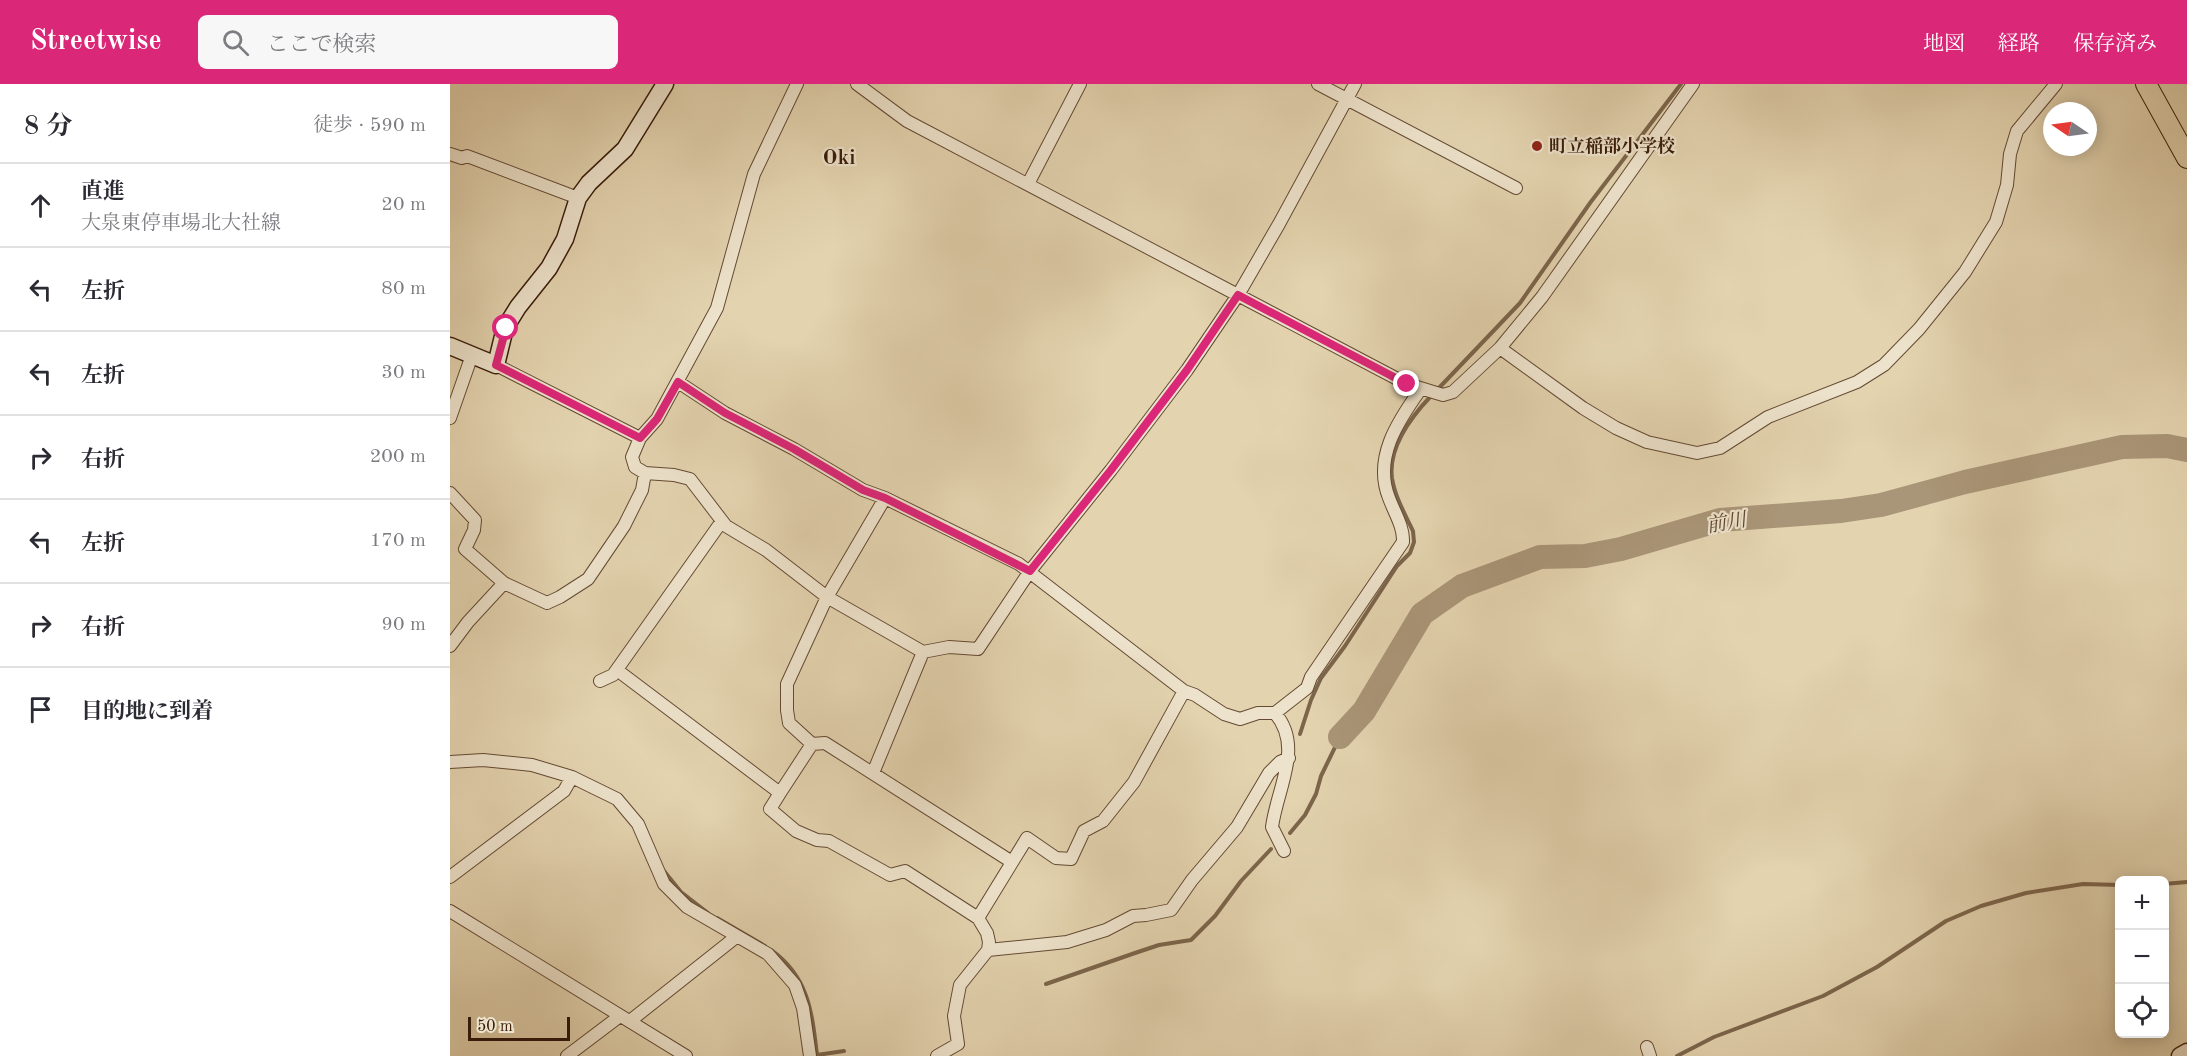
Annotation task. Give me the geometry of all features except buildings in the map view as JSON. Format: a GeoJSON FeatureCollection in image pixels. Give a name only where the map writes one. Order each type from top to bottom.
{"type":"FeatureCollection","features":[{"type":"Feature","properties":{"kind":"main road"},"geometry":{"type":"LineString","coordinates":[[450,346],[496,365],[506,328],[518,307],[549,268],[564,239],[578,198],[589,183],[625,149],[665,84]]}},
{"type":"Feature","properties":{"kind":"main road"},"geometry":{"type":"LineString","coordinates":[[2146,84],[2187,158]]}},
{"type":"Feature","properties":{"kind":"main road"},"geometry":{"type":"LineString","coordinates":[[2180,1056],[2187,1052]]}},
{"type":"Feature","properties":{"kind":"street"},"geometry":{"type":"LineString","coordinates":[[796,84],[754,174],[717,309],[657,419],[640,438],[632,457],[635,467],[645,473],[674,475],[690,479],[726,526],[766,550],[826,597],[923,652],[949,647],[978,649],[1030,571],[1187,370],[1238,295],[1355,84]]}},
{"type":"Feature","properties":{"kind":"street"},"geometry":{"type":"LineString","coordinates":[[856,84],[907,121],[1424,391],[1443,395],[1453,392],[1500,348],[1542,297],[1693,84]]}},
{"type":"Feature","properties":{"kind":"street"},"geometry":{"type":"LineString","coordinates":[[1028,184],[1080,84]]}},
{"type":"Feature","properties":{"kind":"street"},"geometry":{"type":"LineString","coordinates":[[1318,84],[1516,188]]}},
{"type":"Feature","properties":{"kind":"street"},"geometry":{"type":"LineString","coordinates":[[1500,348],[1583,408],[1616,428],[1647,442],[1697,453],[1720,448],[1768,417],[1857,382],[1884,365],[1919,329],[1965,272],[1996,222],[2007,185],[2010,154],[2017,131],[2056,84]]}},
{"type":"Feature","properties":{"kind":"street"},"geometry":{"type":"LineString","coordinates":[[450,154],[462,158],[467,156],[578,198]]}},
{"type":"Feature","properties":{"kind":"street"},"geometry":{"type":"LineString","coordinates":[[450,418],[472,355]]}},
{"type":"Feature","properties":{"kind":"street"},"geometry":{"type":"LineString","coordinates":[[496,365],[640,438]]}},
{"type":"Feature","properties":{"kind":"street"},"geometry":{"type":"LineString","coordinates":[[678,382],[725,413],[794,449],[863,490],[885,498],[1030,571],[1184,691],[1195,695],[1224,714],[1240,719],[1258,713],[1275,712],[1307,688],[1311,677],[1403,542],[1400,523],[1385,483],[1384,463],[1396,427],[1424,391]]}},
{"type":"Feature","properties":{"kind":"street"},"geometry":{"type":"LineString","coordinates":[[450,493],[475,520],[474,530],[465,549],[504,583],[547,603],[588,579],[624,526],[642,490],[645,473]]}},
{"type":"Feature","properties":{"kind":"street"},"geometry":{"type":"LineString","coordinates":[[885,498],[826,597],[787,684],[789,723],[812,744],[825,743],[1012,862]]}},
{"type":"Feature","properties":{"kind":"street"},"geometry":{"type":"LineString","coordinates":[[600,681],[613,675],[617,670],[722,521]]}},
{"type":"Feature","properties":{"kind":"street"},"geometry":{"type":"LineString","coordinates":[[450,646],[468,622],[504,583]]}},
{"type":"Feature","properties":{"kind":"street"},"geometry":{"type":"LineString","coordinates":[[873,773],[923,652]]}},
{"type":"Feature","properties":{"kind":"street"},"geometry":{"type":"LineString","coordinates":[[617,670],[780,793]]}},
{"type":"Feature","properties":{"kind":"street"},"geometry":{"type":"LineString","coordinates":[[978,918],[1027,838],[1056,858],[1071,859],[1084,831],[1103,821],[1134,782],[1184,691]]}},
{"type":"Feature","properties":{"kind":"street"},"geometry":{"type":"LineString","coordinates":[[1275,712],[1286,729],[1289,758],[1272,827],[1284,851]]}},
{"type":"Feature","properties":{"kind":"street"},"geometry":{"type":"LineString","coordinates":[[812,744],[770,809],[796,831],[817,840],[829,841],[890,875],[905,871],[978,918],[987,933],[988,950],[960,985],[954,1016],[958,1044],[937,1056]]}},
{"type":"Feature","properties":{"kind":"street"},"geometry":{"type":"LineString","coordinates":[[988,950],[1067,942],[1106,930],[1133,916],[1171,910],[1192,880],[1237,826],[1269,773],[1280,762],[1289,758]]}},
{"type":"Feature","properties":{"kind":"street"},"geometry":{"type":"LineString","coordinates":[[450,762],[483,760],[532,765],[572,777],[617,799],[638,824],[664,884],[687,907],[768,954],[795,985],[804,1008],[810,1056]]}},
{"type":"Feature","properties":{"kind":"street"},"geometry":{"type":"LineString","coordinates":[[450,877],[564,791],[572,777]]}},
{"type":"Feature","properties":{"kind":"street"},"geometry":{"type":"LineString","coordinates":[[450,911],[686,1056]]}},
{"type":"Feature","properties":{"kind":"street"},"geometry":{"type":"LineString","coordinates":[[567,1056],[625,1018],[736,937]]}},
{"type":"Feature","properties":{"kind":"waterway"},"geometry":{"type":"LineString","coordinates":[[1437,390],[1520,303],[1590,203],[1681,84]]}},
{"type":"Feature","properties":{"kind":"waterway"},"geometry":{"type":"LineString","coordinates":[[1300,734],[1321,678],[1345,646],[1397,566],[1410,553],[1414,542],[1413,531],[1395,492],[1392,466],[1402,433],[1431,396]]}},
{"type":"Feature","properties":{"kind":"waterway","name":"前川"},"geometry":{"type":"LineString","coordinates":[[1340,737],[1364,711],[1422,614],[1462,586],[1540,557],[1585,556],[1621,549],[1720,520],[1841,511],[1881,505],[1965,482],[2122,447],[2167,446],[2187,450]]}},
{"type":"Feature","properties":{"kind":"waterway"},"geometry":{"type":"LineString","coordinates":[[1290,833],[1305,815],[1316,794],[1321,776],[1340,737]]}},
{"type":"Feature","properties":{"kind":"waterway"},"geometry":{"type":"LineString","coordinates":[[1046,984],[1159,945],[1191,940],[1215,916],[1241,881],[1271,849]]}},
{"type":"Feature","properties":{"kind":"waterway"},"geometry":{"type":"LineString","coordinates":[[664,871],[681,892],[708,913]]}},
{"type":"Feature","properties":{"kind":"waterway"},"geometry":{"type":"LineString","coordinates":[[2169,884],[2187,882]]}},
{"type":"Feature","properties":{"kind":"waterway"},"geometry":{"type":"LineString","coordinates":[[1677,1056],[1714,1037],[1823,996],[1877,967],[1946,921],[1981,906],[2026,893],[2083,884],[2115,885]]}},
{"type":"Feature","properties":{"kind":"waterway"},"geometry":{"type":"LineString","coordinates":[[717,918],[765,946]]}},
{"type":"Feature","properties":{"kind":"waterway"},"geometry":{"type":"LineString","coordinates":[[771,950],[794,972],[801,984],[810,1010],[817,1055],[844,1051]]}},
{"type":"Feature","properties":{"kind":"place","name":"町立稲部小学校"},"geometry":{"type":"Point","coordinates":[1537,146]}},
{"type":"Feature","properties":{"kind":"district","name":"Oki"},"geometry":{"type":"Point","coordinates":[839,157]}},
{"type":"Feature","properties":{"kind":"route"},"geometry":{"type":"LineString","coordinates":[[506,328],[496,365],[640,438],[657,419],[678,382],[725,413],[794,449],[863,490],[885,498],[1030,571],[1187,370],[1238,295],[1407,384]]}}]}
